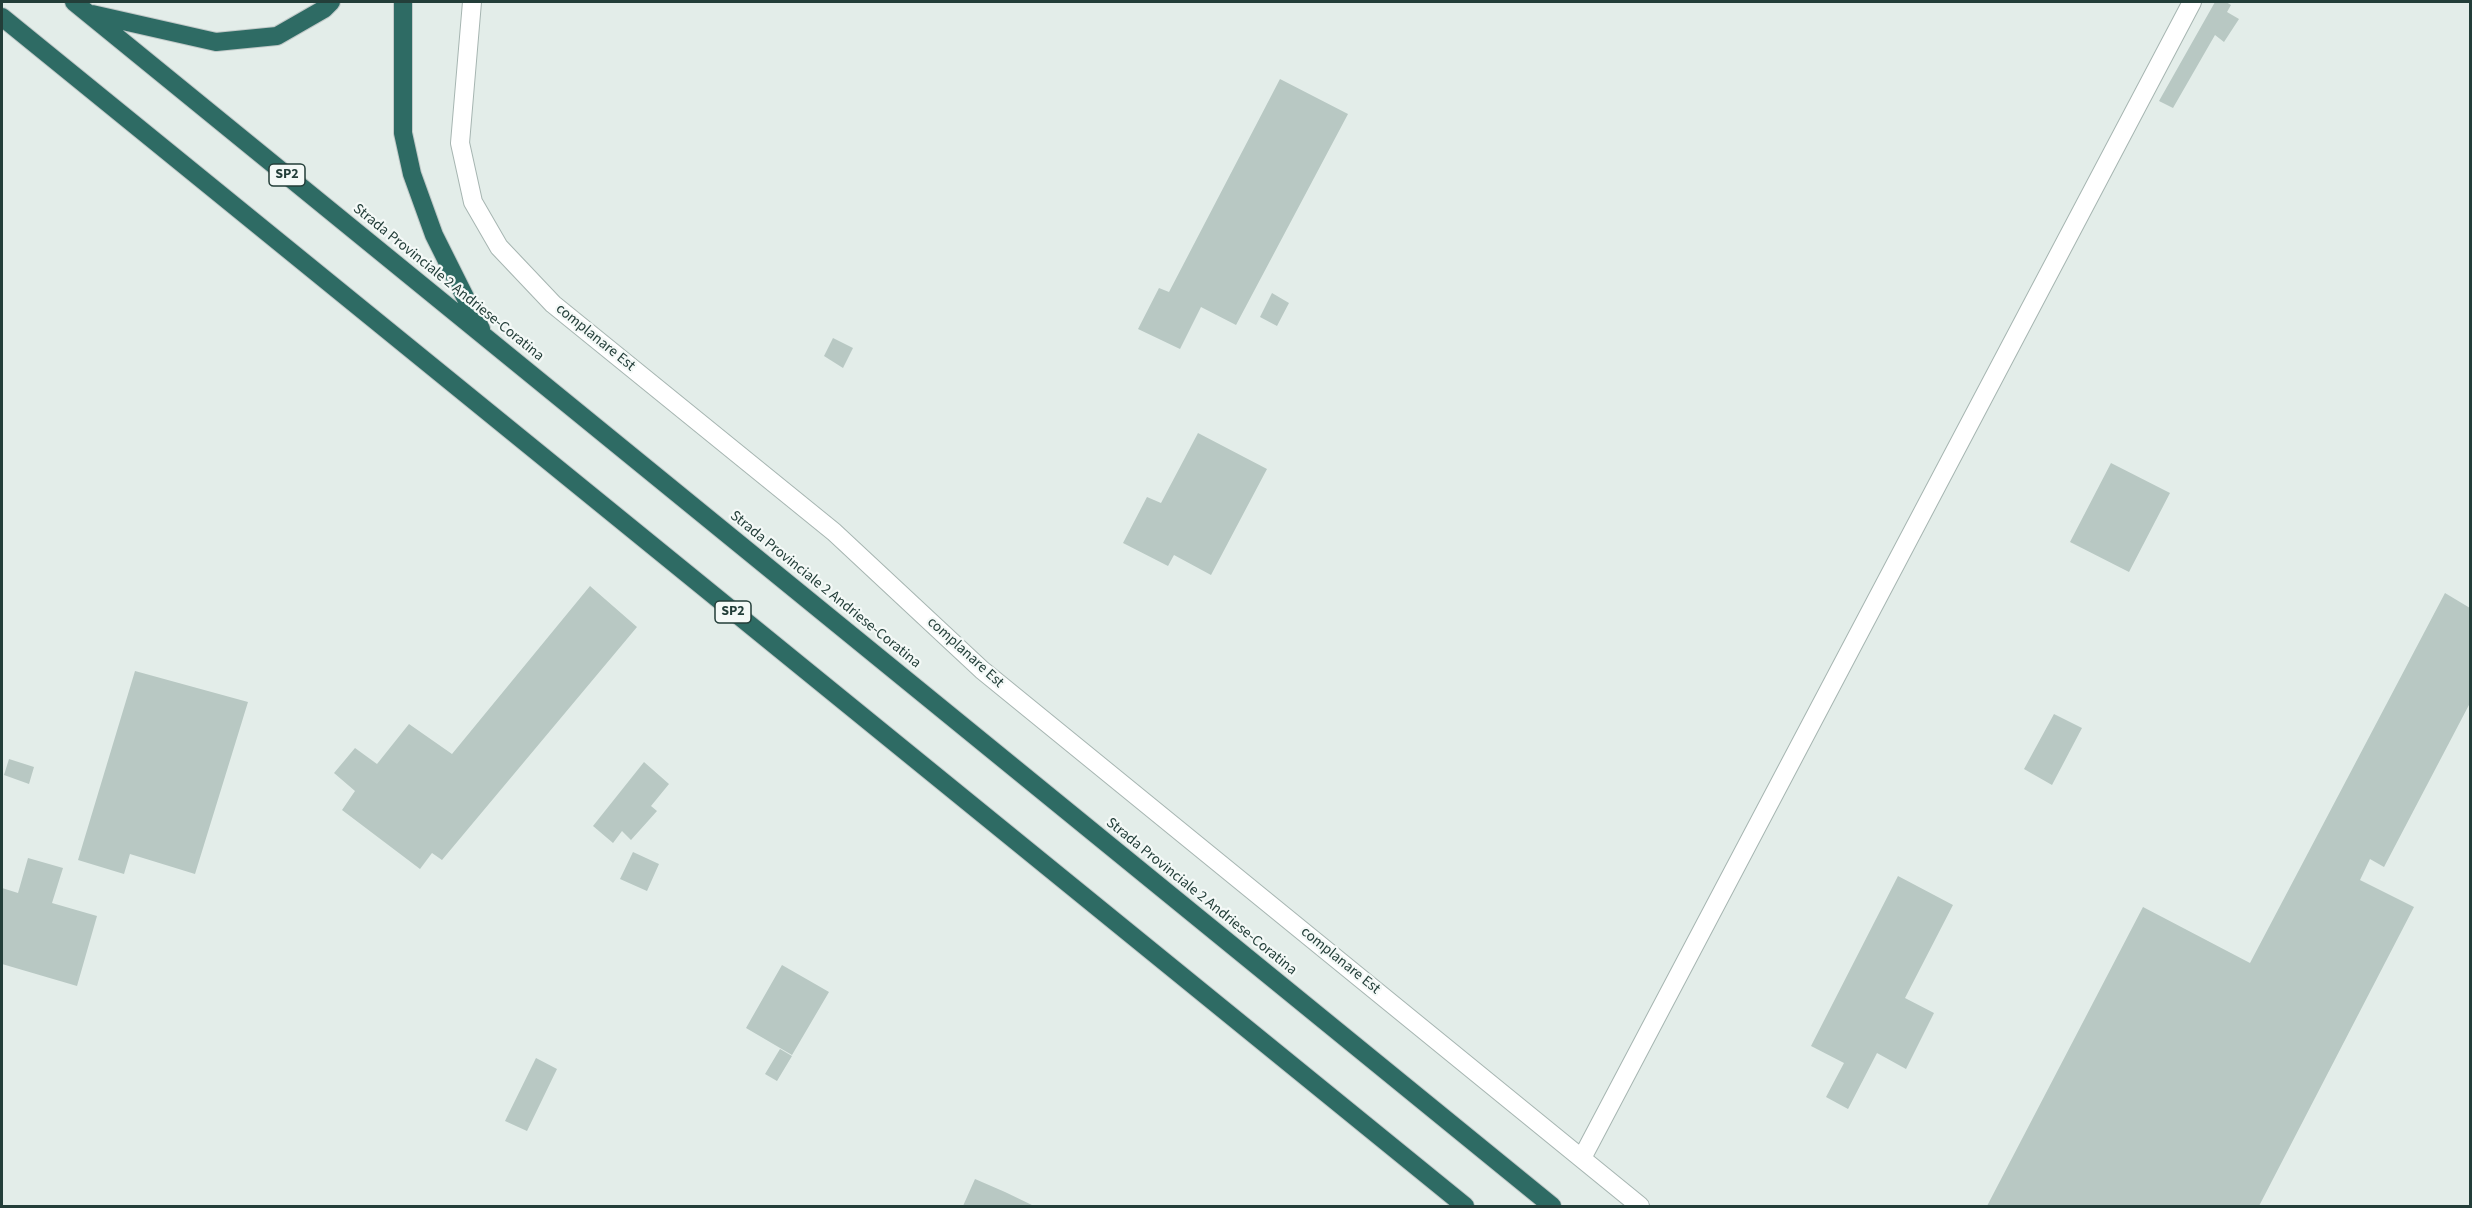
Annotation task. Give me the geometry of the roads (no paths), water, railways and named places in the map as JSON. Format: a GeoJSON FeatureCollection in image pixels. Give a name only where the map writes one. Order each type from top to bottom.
{"type":"FeatureCollection","features":[{"type":"Feature","properties":{"kind":"highway","name":"Strada Provinciale 2 Andriese-Coratina"},"geometry":{"type":"LineString","coordinates":[[74,2],[1552,1206]]}},
{"type":"Feature","properties":{"kind":"highway"},"geometry":{"type":"LineString","coordinates":[[89,14],[216,42],[278,36],[324,9],[331,2]]}},
{"type":"Feature","properties":{"kind":"highway"},"geometry":{"type":"LineString","coordinates":[[403,2],[403,133],[412,174],[434,235],[484,336]]}},
{"type":"Feature","properties":{"kind":"highway","name":"SP2"},"geometry":{"type":"LineString","coordinates":[[2,16],[1465,1206]]}},
{"type":"Feature","properties":{"kind":"street","name":"complanare Est"},"geometry":{"type":"LineString","coordinates":[[472,2],[460,143],[473,202],[499,247],[553,304],[834,532],[981,670],[1640,1206]]}},
{"type":"Feature","properties":{"kind":"street"},"geometry":{"type":"LineString","coordinates":[[1582,1158],[2192,2]]}}]}
